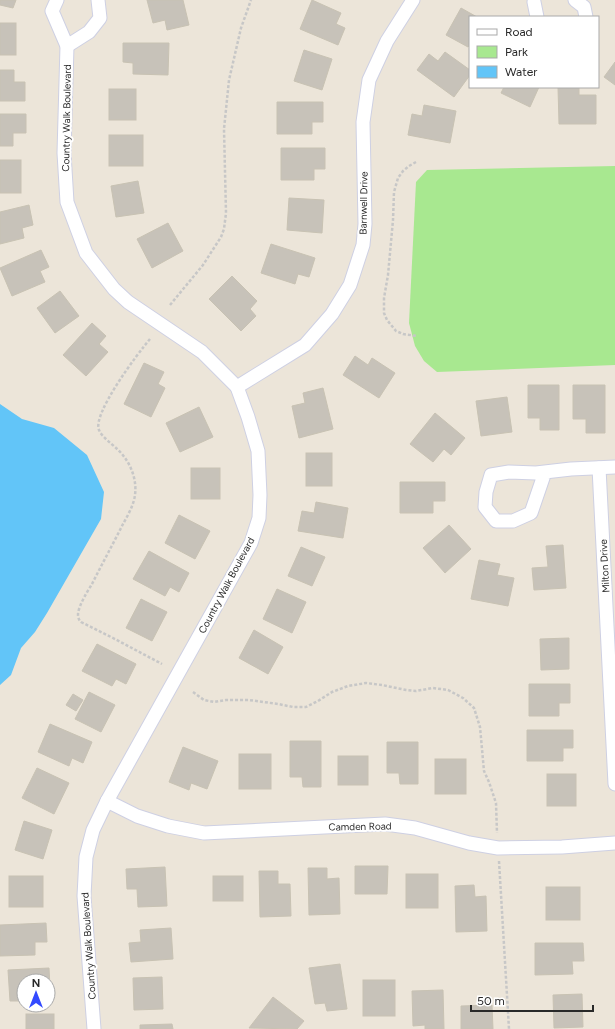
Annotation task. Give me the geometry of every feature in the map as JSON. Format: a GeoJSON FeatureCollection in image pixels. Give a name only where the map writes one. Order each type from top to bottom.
{"type":"FeatureCollection","features":[{"type":"Feature","properties":{"kind":"street","name":"Country Walk Boulevard"},"geometry":{"type":"LineString","coordinates":[[57,0],[52,11],[67,46],[64,153],[67,202],[86,253],[114,289],[128,302],[202,352],[237,387],[258,451],[260,495],[259,518],[251,543],[107,801],[91,836],[86,857],[84,896],[94,1029]]}},
{"type":"Feature","properties":{"kind":"street"},"geometry":{"type":"LineString","coordinates":[[67,46],[89,32],[100,18],[98,0]]}},
{"type":"Feature","properties":{"kind":"street","name":"Barnwell Drive"},"geometry":{"type":"LineString","coordinates":[[237,387],[305,345],[332,314],[350,284],[362,245],[365,224],[363,122],[369,80],[387,41],[413,0]]}},
{"type":"Feature","properties":{"kind":"street"},"geometry":{"type":"LineString","coordinates":[[575,0],[584,6],[586,16]]}},
{"type":"Feature","properties":{"kind":"street"},"geometry":{"type":"LineString","coordinates":[[536,1],[537,16]]}},
{"type":"Feature","properties":{"kind":"street"},"geometry":{"type":"LineString","coordinates":[[545,472],[531,512],[514,521],[496,521],[485,507],[486,492],[491,475],[509,472],[536,473],[571,469],[615,467]]}},
{"type":"Feature","properties":{"kind":"street","name":"Milton Drive"},"geometry":{"type":"LineString","coordinates":[[599,468],[615,784]]}},
{"type":"Feature","properties":{"kind":"street","name":"Camden Road"},"geometry":{"type":"LineString","coordinates":[[107,801],[138,816],[168,826],[204,833],[385,824],[415,828],[469,843],[498,848],[615,844]]}},
{"type":"Feature","properties":{"kind":"path"},"geometry":{"type":"LineString","coordinates":[[170,305],[203,265],[221,237],[224,229],[226,212],[224,129],[229,80],[241,28],[251,0]]}},
{"type":"Feature","properties":{"kind":"path"},"geometry":{"type":"LineString","coordinates":[[416,162],[403,171],[398,178],[394,192],[393,220],[388,275],[384,298],[384,313],[387,320],[396,331],[403,334],[417,336]]}},
{"type":"Feature","properties":{"kind":"path"},"geometry":{"type":"LineString","coordinates":[[150,339],[139,352],[120,381],[103,409],[98,423],[98,430],[102,436],[118,449],[132,470],[135,485],[134,499],[111,548],[87,592],[78,613],[78,619],[81,622],[162,664]]}},
{"type":"Feature","properties":{"kind":"path"},"geometry":{"type":"LineString","coordinates":[[193,692],[204,700],[214,702],[226,700],[249,700],[293,707],[306,707],[332,692],[348,686],[366,683],[416,691],[433,688],[448,690],[463,698],[474,708],[480,727],[484,771],[496,803],[497,838]]}},
{"type":"Feature","properties":{"kind":"path"},"geometry":{"type":"LineString","coordinates":[[499,858],[509,1029]]}},
{"type":"Feature","properties":{"kind":"green space"},"geometry":{"type":"Polygon","coordinates":[[[615,166],[615,365],[437,372],[424,361],[415,346],[409,323],[416,182],[427,170],[615,166]]]}},
{"type":"Feature","properties":{"kind":"water"},"geometry":{"type":"Polygon","coordinates":[[[0,404],[22,419],[54,428],[87,455],[104,492],[101,519],[47,613],[35,632],[21,648],[11,675],[0,685],[0,404]]]}},
{"type":"Feature","properties":{"kind":"building"},"geometry":{"type":"Polygon","coordinates":[[[0,0],[16,0],[13,8],[0,5],[0,0]]]}},
{"type":"Feature","properties":{"kind":"building"},"geometry":{"type":"Polygon","coordinates":[[[147,0],[183,0],[189,25],[167,30],[165,20],[153,23],[147,0]]]}},
{"type":"Feature","properties":{"kind":"building"},"geometry":{"type":"Polygon","coordinates":[[[312,0],[341,13],[336,24],[345,28],[338,45],[300,29],[312,0]]]}},
{"type":"Feature","properties":{"kind":"building"},"geometry":{"type":"Polygon","coordinates":[[[461,8],[475,16],[469,16],[468,47],[446,35],[461,8]]]}},
{"type":"Feature","properties":{"kind":"building"},"geometry":{"type":"Polygon","coordinates":[[[0,23],[16,23],[16,55],[0,55],[0,23]]]}},
{"type":"Feature","properties":{"kind":"building"},"geometry":{"type":"Polygon","coordinates":[[[123,43],[169,43],[168,75],[133,74],[133,63],[123,62],[123,43]]]}},
{"type":"Feature","properties":{"kind":"building"},"geometry":{"type":"Polygon","coordinates":[[[304,50],[332,59],[322,90],[294,81],[304,50]]]}},
{"type":"Feature","properties":{"kind":"building"},"geometry":{"type":"Polygon","coordinates":[[[445,52],[469,69],[469,76],[454,97],[417,70],[429,54],[438,61],[445,52]]]}},
{"type":"Feature","properties":{"kind":"building"},"geometry":{"type":"Polygon","coordinates":[[[615,62],[615,85],[604,77],[615,62]]]}},
{"type":"Feature","properties":{"kind":"building"},"geometry":{"type":"Polygon","coordinates":[[[0,70],[14,70],[14,82],[25,82],[25,101],[0,101],[0,70]]]}},
{"type":"Feature","properties":{"kind":"building"},"geometry":{"type":"Polygon","coordinates":[[[504,88],[539,88],[530,107],[501,93],[504,88]]]}},
{"type":"Feature","properties":{"kind":"building"},"geometry":{"type":"Polygon","coordinates":[[[558,88],[579,88],[579,95],[596,95],[596,124],[559,124],[558,88]]]}},
{"type":"Feature","properties":{"kind":"building"},"geometry":{"type":"Polygon","coordinates":[[[109,89],[136,89],[136,120],[109,120],[109,89]]]}},
{"type":"Feature","properties":{"kind":"building"},"geometry":{"type":"Polygon","coordinates":[[[277,102],[323,102],[323,122],[312,122],[312,134],[277,134],[277,102]]]}},
{"type":"Feature","properties":{"kind":"building"},"geometry":{"type":"Polygon","coordinates":[[[424,105],[456,111],[450,143],[408,135],[412,114],[422,116],[424,105]]]}},
{"type":"Feature","properties":{"kind":"building"},"geometry":{"type":"Polygon","coordinates":[[[0,114],[26,114],[26,133],[13,133],[13,146],[0,146],[0,114]]]}},
{"type":"Feature","properties":{"kind":"building"},"geometry":{"type":"Polygon","coordinates":[[[109,135],[143,135],[143,166],[109,166],[109,135]]]}},
{"type":"Feature","properties":{"kind":"building"},"geometry":{"type":"Polygon","coordinates":[[[281,148],[325,148],[325,169],[314,169],[314,180],[281,180],[281,148]]]}},
{"type":"Feature","properties":{"kind":"building"},"geometry":{"type":"Polygon","coordinates":[[[0,160],[21,160],[21,193],[0,193],[0,160]]]}},
{"type":"Feature","properties":{"kind":"building"},"geometry":{"type":"Polygon","coordinates":[[[138,181],[144,213],[116,217],[111,186],[138,181]]]}},
{"type":"Feature","properties":{"kind":"building"},"geometry":{"type":"Polygon","coordinates":[[[289,198],[324,200],[322,233],[287,230],[289,198]]]}},
{"type":"Feature","properties":{"kind":"building"},"geometry":{"type":"Polygon","coordinates":[[[29,205],[33,225],[22,228],[24,238],[0,244],[0,212],[29,205]]]}},
{"type":"Feature","properties":{"kind":"building"},"geometry":{"type":"Polygon","coordinates":[[[168,223],[183,251],[152,268],[137,239],[168,223]]]}},
{"type":"Feature","properties":{"kind":"building"},"geometry":{"type":"Polygon","coordinates":[[[271,244],[315,258],[309,277],[298,274],[295,284],[261,273],[271,244]]]}},
{"type":"Feature","properties":{"kind":"building"},"geometry":{"type":"Polygon","coordinates":[[[41,250],[49,267],[40,271],[45,282],[12,296],[0,268],[41,250]]]}},
{"type":"Feature","properties":{"kind":"building"},"geometry":{"type":"Polygon","coordinates":[[[232,276],[257,301],[250,309],[256,316],[241,331],[209,299],[232,276]]]}},
{"type":"Feature","properties":{"kind":"building"},"geometry":{"type":"Polygon","coordinates":[[[60,291],[79,316],[55,333],[37,308],[60,291]]]}},
{"type":"Feature","properties":{"kind":"building"},"geometry":{"type":"Polygon","coordinates":[[[92,323],[106,336],[99,344],[108,352],[86,376],[63,355],[92,323]]]}},
{"type":"Feature","properties":{"kind":"building"},"geometry":{"type":"Polygon","coordinates":[[[355,356],[368,365],[372,358],[395,373],[379,398],[343,375],[355,356]]]}},
{"type":"Feature","properties":{"kind":"building"},"geometry":{"type":"Polygon","coordinates":[[[144,363],[164,372],[158,384],[165,388],[151,417],[124,404],[144,363]]]}},
{"type":"Feature","properties":{"kind":"building"},"geometry":{"type":"Polygon","coordinates":[[[528,385],[559,385],[559,430],[540,430],[540,418],[528,418],[528,385]]]}},
{"type":"Feature","properties":{"kind":"building"},"geometry":{"type":"Polygon","coordinates":[[[573,385],[605,385],[605,433],[586,433],[586,419],[573,419],[573,385]]]}},
{"type":"Feature","properties":{"kind":"building"},"geometry":{"type":"Polygon","coordinates":[[[323,388],[333,429],[299,438],[292,406],[305,403],[303,393],[323,388]]]}},
{"type":"Feature","properties":{"kind":"building"},"geometry":{"type":"Polygon","coordinates":[[[507,397],[512,432],[481,436],[476,401],[507,397]]]}},
{"type":"Feature","properties":{"kind":"building"},"geometry":{"type":"Polygon","coordinates":[[[199,407],[213,437],[180,452],[166,423],[199,407]]]}},
{"type":"Feature","properties":{"kind":"building"},"geometry":{"type":"Polygon","coordinates":[[[435,413],[465,438],[451,455],[444,449],[433,462],[410,444],[435,413]]]}},
{"type":"Feature","properties":{"kind":"building"},"geometry":{"type":"Polygon","coordinates":[[[306,453],[332,453],[332,486],[306,486],[306,453]]]}},
{"type":"Feature","properties":{"kind":"building"},"geometry":{"type":"Polygon","coordinates":[[[191,468],[220,468],[220,499],[191,499],[191,468]]]}},
{"type":"Feature","properties":{"kind":"building"},"geometry":{"type":"Polygon","coordinates":[[[400,482],[445,482],[445,501],[433,501],[433,513],[400,513],[400,482]]]}},
{"type":"Feature","properties":{"kind":"building"},"geometry":{"type":"Polygon","coordinates":[[[316,502],[348,508],[343,538],[298,531],[302,511],[314,513],[316,502]]]}},
{"type":"Feature","properties":{"kind":"building"},"geometry":{"type":"Polygon","coordinates":[[[179,515],[210,531],[195,559],[165,543],[179,515]]]}},
{"type":"Feature","properties":{"kind":"building"},"geometry":{"type":"Polygon","coordinates":[[[449,525],[471,549],[445,573],[423,548],[449,525]]]}},
{"type":"Feature","properties":{"kind":"building"},"geometry":{"type":"Polygon","coordinates":[[[563,545],[566,588],[534,590],[532,568],[548,567],[546,546],[563,545]]]}},
{"type":"Feature","properties":{"kind":"building"},"geometry":{"type":"Polygon","coordinates":[[[301,547],[325,557],[312,586],[288,576],[301,547]]]}},
{"type":"Feature","properties":{"kind":"building"},"geometry":{"type":"Polygon","coordinates":[[[149,551],[189,573],[179,592],[170,587],[165,596],[133,579],[149,551]]]}},
{"type":"Feature","properties":{"kind":"building"},"geometry":{"type":"Polygon","coordinates":[[[479,560],[500,564],[497,575],[514,578],[508,606],[471,599],[479,560]]]}},
{"type":"Feature","properties":{"kind":"building"},"geometry":{"type":"Polygon","coordinates":[[[277,589],[306,602],[292,633],[263,619],[277,589]]]}},
{"type":"Feature","properties":{"kind":"building"},"geometry":{"type":"Polygon","coordinates":[[[141,599],[167,612],[152,641],[126,628],[141,599]]]}},
{"type":"Feature","properties":{"kind":"building"},"geometry":{"type":"Polygon","coordinates":[[[254,630],[283,647],[268,674],[239,658],[254,630]]]}},
{"type":"Feature","properties":{"kind":"building"},"geometry":{"type":"Polygon","coordinates":[[[569,638],[569,669],[541,670],[540,639],[569,638]]]}},
{"type":"Feature","properties":{"kind":"building"},"geometry":{"type":"Polygon","coordinates":[[[97,644],[136,664],[126,684],[116,679],[112,686],[82,671],[97,644]]]}},
{"type":"Feature","properties":{"kind":"building"},"geometry":{"type":"Polygon","coordinates":[[[529,684],[570,684],[570,703],[559,703],[559,716],[529,716],[529,684]]]}},
{"type":"Feature","properties":{"kind":"building"},"geometry":{"type":"Polygon","coordinates":[[[89,692],[115,705],[101,732],[75,719],[89,692]]]}},
{"type":"Feature","properties":{"kind":"building"},"geometry":{"type":"Polygon","coordinates":[[[73,694],[83,700],[76,711],[66,705],[73,694]]]}},
{"type":"Feature","properties":{"kind":"building"},"geometry":{"type":"Polygon","coordinates":[[[50,724],[92,742],[83,763],[72,758],[69,766],[38,752],[50,724]]]}},
{"type":"Feature","properties":{"kind":"building"},"geometry":{"type":"Polygon","coordinates":[[[527,730],[573,730],[573,748],[563,748],[563,761],[527,761],[527,730]]]}},
{"type":"Feature","properties":{"kind":"building"},"geometry":{"type":"Polygon","coordinates":[[[290,741],[321,741],[321,787],[303,787],[302,777],[290,777],[290,741]]]}},
{"type":"Feature","properties":{"kind":"building"},"geometry":{"type":"Polygon","coordinates":[[[387,742],[418,742],[418,784],[400,784],[399,773],[387,773],[387,742]]]}},
{"type":"Feature","properties":{"kind":"building"},"geometry":{"type":"Polygon","coordinates":[[[183,747],[218,761],[207,789],[191,783],[189,790],[169,782],[183,747]]]}},
{"type":"Feature","properties":{"kind":"building"},"geometry":{"type":"Polygon","coordinates":[[[239,754],[271,754],[271,789],[239,789],[239,754]]]}},
{"type":"Feature","properties":{"kind":"building"},"geometry":{"type":"Polygon","coordinates":[[[338,756],[368,756],[368,785],[338,785],[338,756]]]}},
{"type":"Feature","properties":{"kind":"building"},"geometry":{"type":"Polygon","coordinates":[[[435,759],[466,759],[466,794],[435,794],[435,759]]]}},
{"type":"Feature","properties":{"kind":"building"},"geometry":{"type":"Polygon","coordinates":[[[37,768],[69,783],[54,814],[22,798],[37,768]]]}},
{"type":"Feature","properties":{"kind":"building"},"geometry":{"type":"Polygon","coordinates":[[[547,774],[576,774],[576,806],[547,806],[547,774]]]}},
{"type":"Feature","properties":{"kind":"building"},"geometry":{"type":"Polygon","coordinates":[[[24,821],[52,830],[43,859],[15,850],[24,821]]]}},
{"type":"Feature","properties":{"kind":"building"},"geometry":{"type":"Polygon","coordinates":[[[355,866],[388,866],[387,894],[355,894],[355,866]]]}},
{"type":"Feature","properties":{"kind":"building"},"geometry":{"type":"Polygon","coordinates":[[[165,867],[167,906],[138,907],[137,889],[127,889],[126,869],[165,867]]]}},
{"type":"Feature","properties":{"kind":"building"},"geometry":{"type":"Polygon","coordinates":[[[308,868],[327,868],[327,879],[339,878],[340,914],[309,915],[308,868]]]}},
{"type":"Feature","properties":{"kind":"building"},"geometry":{"type":"Polygon","coordinates":[[[259,871],[278,871],[278,884],[290,884],[291,916],[260,917],[259,871]]]}},
{"type":"Feature","properties":{"kind":"building"},"geometry":{"type":"Polygon","coordinates":[[[406,874],[438,874],[438,908],[406,908],[406,874]]]}},
{"type":"Feature","properties":{"kind":"building"},"geometry":{"type":"Polygon","coordinates":[[[9,876],[43,876],[43,907],[9,907],[9,876]]]}},
{"type":"Feature","properties":{"kind":"building"},"geometry":{"type":"Polygon","coordinates":[[[213,876],[243,876],[243,901],[213,901],[213,876]]]}},
{"type":"Feature","properties":{"kind":"building"},"geometry":{"type":"Polygon","coordinates":[[[474,885],[475,897],[486,896],[487,931],[456,932],[455,886],[474,885]]]}},
{"type":"Feature","properties":{"kind":"building"},"geometry":{"type":"Polygon","coordinates":[[[546,887],[580,887],[580,920],[546,920],[546,887]]]}},
{"type":"Feature","properties":{"kind":"building"},"geometry":{"type":"Polygon","coordinates":[[[46,923],[47,942],[35,942],[35,955],[0,956],[0,925],[46,923]]]}},
{"type":"Feature","properties":{"kind":"building"},"geometry":{"type":"Polygon","coordinates":[[[171,928],[173,959],[131,962],[129,943],[141,942],[140,930],[171,928]]]}},
{"type":"Feature","properties":{"kind":"building"},"geometry":{"type":"Polygon","coordinates":[[[535,943],[583,943],[584,961],[572,961],[573,974],[535,975],[535,943]]]}},
{"type":"Feature","properties":{"kind":"building"},"geometry":{"type":"Polygon","coordinates":[[[340,964],[347,1009],[327,1011],[325,1003],[315,1004],[309,968],[340,964]]]}},
{"type":"Feature","properties":{"kind":"building"},"geometry":{"type":"Polygon","coordinates":[[[49,968],[49,973],[16,973],[16,1001],[10,1001],[8,970],[49,968]]]}},
{"type":"Feature","properties":{"kind":"building"},"geometry":{"type":"Polygon","coordinates":[[[162,977],[163,1009],[134,1010],[133,978],[162,977]]]}},
{"type":"Feature","properties":{"kind":"building"},"geometry":{"type":"Polygon","coordinates":[[[363,980],[395,980],[395,1016],[363,1016],[363,980]]]}},
{"type":"Feature","properties":{"kind":"building"},"geometry":{"type":"Polygon","coordinates":[[[443,990],[444,1029],[425,1029],[425,1025],[413,1026],[412,991],[443,990]]]}},
{"type":"Feature","properties":{"kind":"building"},"geometry":{"type":"Polygon","coordinates":[[[582,994],[583,1027],[554,1028],[553,995],[582,994]]]}},
{"type":"Feature","properties":{"kind":"building"},"geometry":{"type":"Polygon","coordinates":[[[273,997],[304,1021],[297,1029],[249,1028],[273,997]]]}},
{"type":"Feature","properties":{"kind":"building"},"geometry":{"type":"Polygon","coordinates":[[[492,1005],[493,1029],[461,1029],[461,1006],[492,1005]]]}},
{"type":"Feature","properties":{"kind":"building"},"geometry":{"type":"Polygon","coordinates":[[[26,1014],[54,1014],[54,1029],[26,1029],[26,1014]]]}},
{"type":"Feature","properties":{"kind":"building"},"geometry":{"type":"Polygon","coordinates":[[[172,1024],[173,1029],[140,1029],[140,1025],[172,1024]]]}}]}
